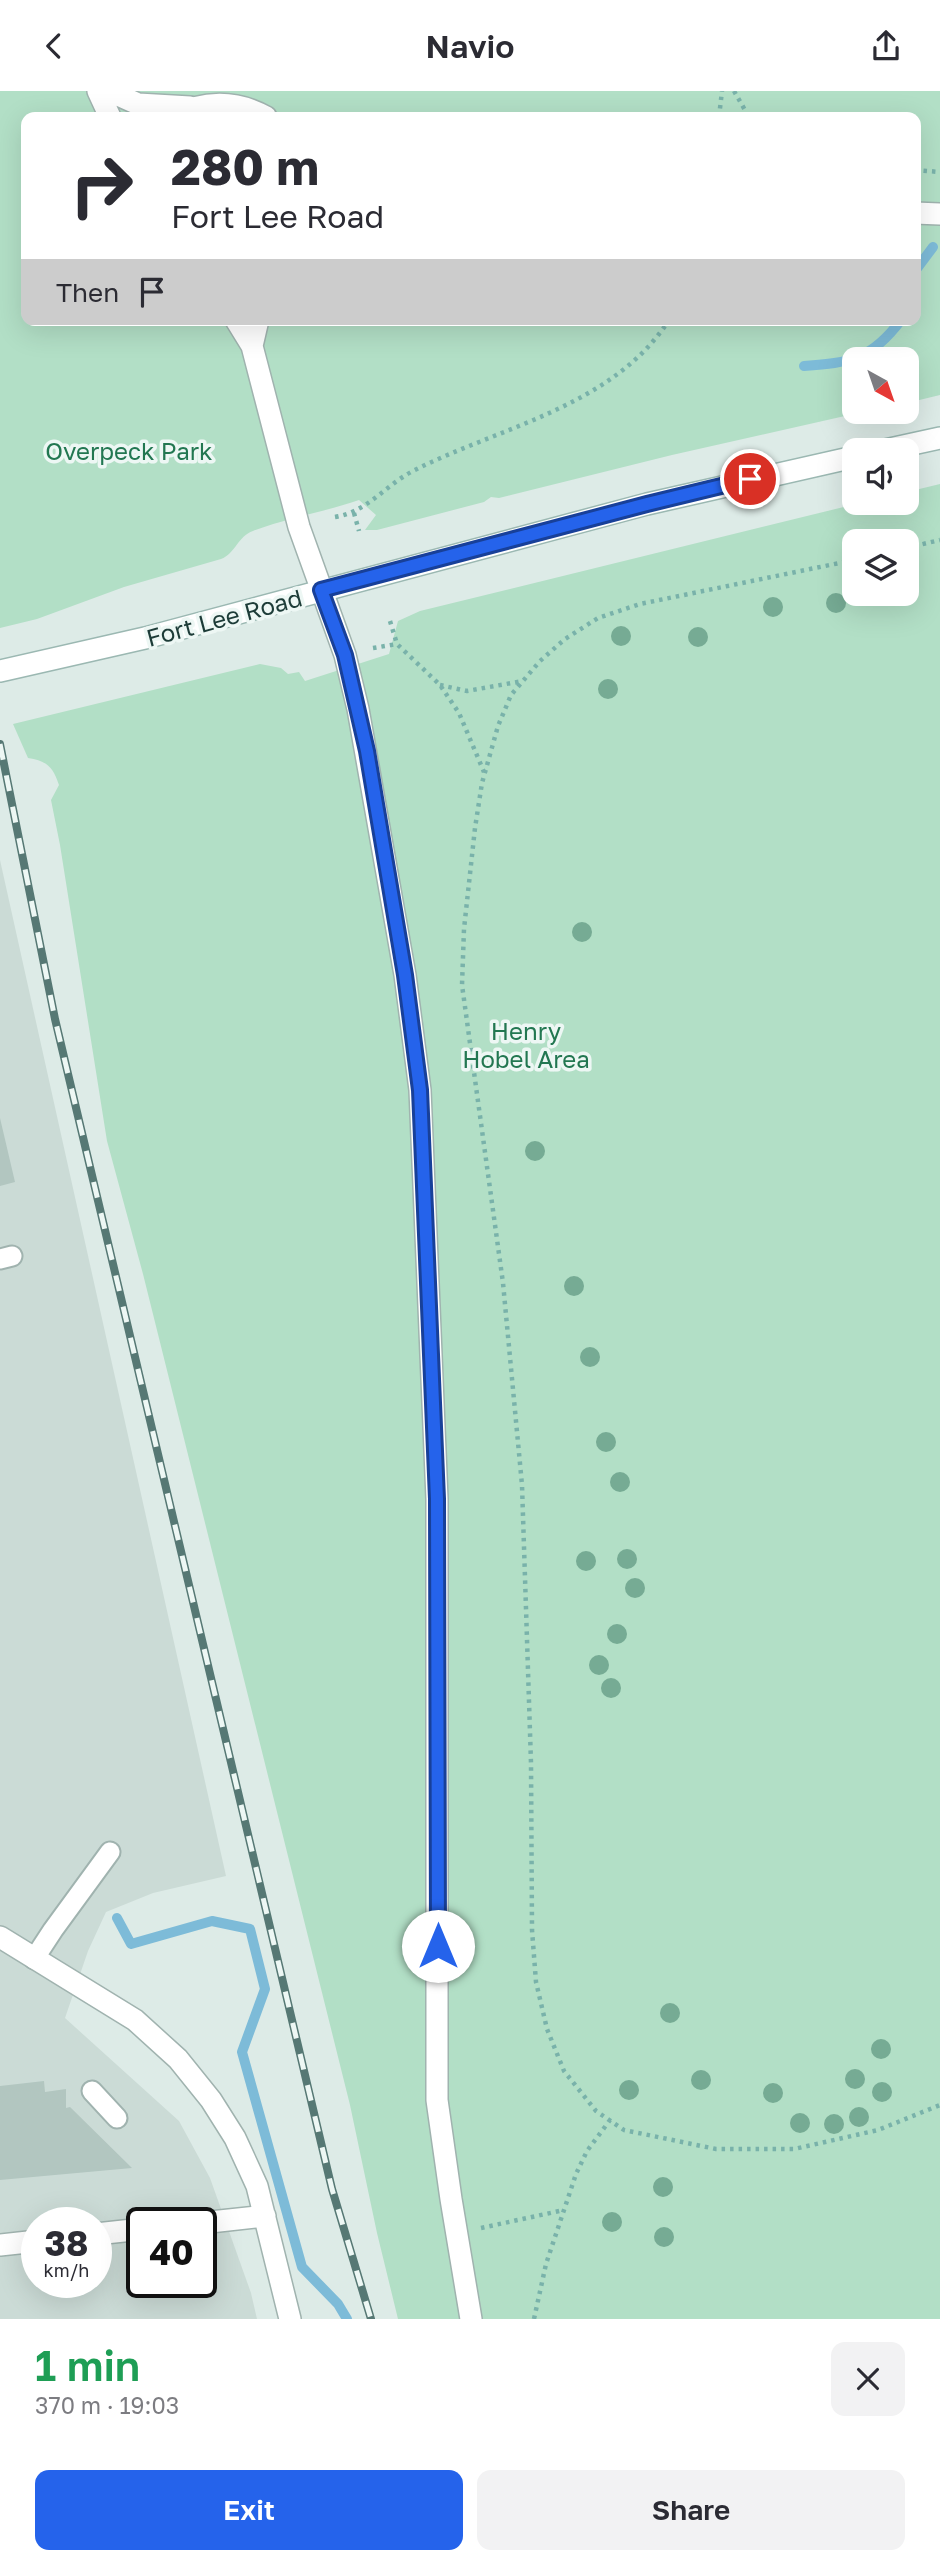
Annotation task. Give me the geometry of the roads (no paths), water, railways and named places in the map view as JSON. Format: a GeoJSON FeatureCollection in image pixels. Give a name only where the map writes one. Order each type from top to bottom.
{"type":"FeatureCollection","features":[{"type":"Feature","properties":{"kind":"street"},"geometry":{"type":"LineString","coordinates":[[98,91],[108,112]]}},
{"type":"Feature","properties":{"kind":"street"},"geometry":{"type":"LineString","coordinates":[[109,91],[138,104],[196,107],[229,105],[255,112]]}},
{"type":"Feature","properties":{"kind":"street"},"geometry":{"type":"LineString","coordinates":[[184,112],[196,107]]}},
{"type":"Feature","properties":{"kind":"street"},"geometry":{"type":"LineString","coordinates":[[921,213],[940,214]]}},
{"type":"Feature","properties":{"kind":"street"},"geometry":{"type":"LineString","coordinates":[[240,326],[252,346],[299,527],[345,655],[367,751],[405,975],[420,1090],[437,1499],[437,2100],[471,2319]]}},
{"type":"Feature","properties":{"kind":"street"},"geometry":{"type":"LineString","coordinates":[[252,346],[257,326]]}},
{"type":"Feature","properties":{"kind":"street"},"geometry":{"type":"LineString","coordinates":[[919,443],[940,438]]}},
{"type":"Feature","properties":{"kind":"street","name":"Fort Lee Road"},"geometry":{"type":"LineString","coordinates":[[0,671],[145,638],[658,501],[842,460]]}},
{"type":"Feature","properties":{"kind":"street"},"geometry":{"type":"LineString","coordinates":[[0,1937],[135,2021],[178,2060],[211,2100],[235,2138],[257,2186],[290,2319]]}},
{"type":"Feature","properties":{"kind":"street"},"geometry":{"type":"LineString","coordinates":[[217,2221],[265,2216]]}},
{"type":"Feature","properties":{"kind":"street"},"geometry":{"type":"LineString","coordinates":[[0,2245],[21,2243]]}},
{"type":"Feature","properties":{"kind":"lane"},"geometry":{"type":"LineString","coordinates":[[34,1959],[52,1930],[110,1852]]}},
{"type":"Feature","properties":{"kind":"lane"},"geometry":{"type":"LineString","coordinates":[[92,2091],[117,2118]]}},
{"type":"Feature","properties":{"kind":"waterway"},"geometry":{"type":"LineString","coordinates":[[921,263],[933,247]]}},
{"type":"Feature","properties":{"kind":"waterway"},"geometry":{"type":"LineString","coordinates":[[804,366],[834,363],[859,356],[880,343],[896,326]]}},
{"type":"Feature","properties":{"kind":"waterway"},"geometry":{"type":"LineString","coordinates":[[117,1918],[131,1944],[212,1921],[250,1929],[265,1989],[242,2052],[302,2267],[338,2304],[347,2319]]}},
{"type":"Feature","properties":{"kind":"railway"},"geometry":{"type":"LineString","coordinates":[[0,744],[55,1019],[332,2189],[371,2319]]}},
{"type":"Feature","properties":{"kind":"park label","name":"Overpeck Park"},"geometry":{"type":"Point","coordinates":[129,450]}},
{"type":"Feature","properties":{"kind":"park label","name":"Henry Hobel Area"},"geometry":{"type":"Point","coordinates":[526,1044]}}]}
